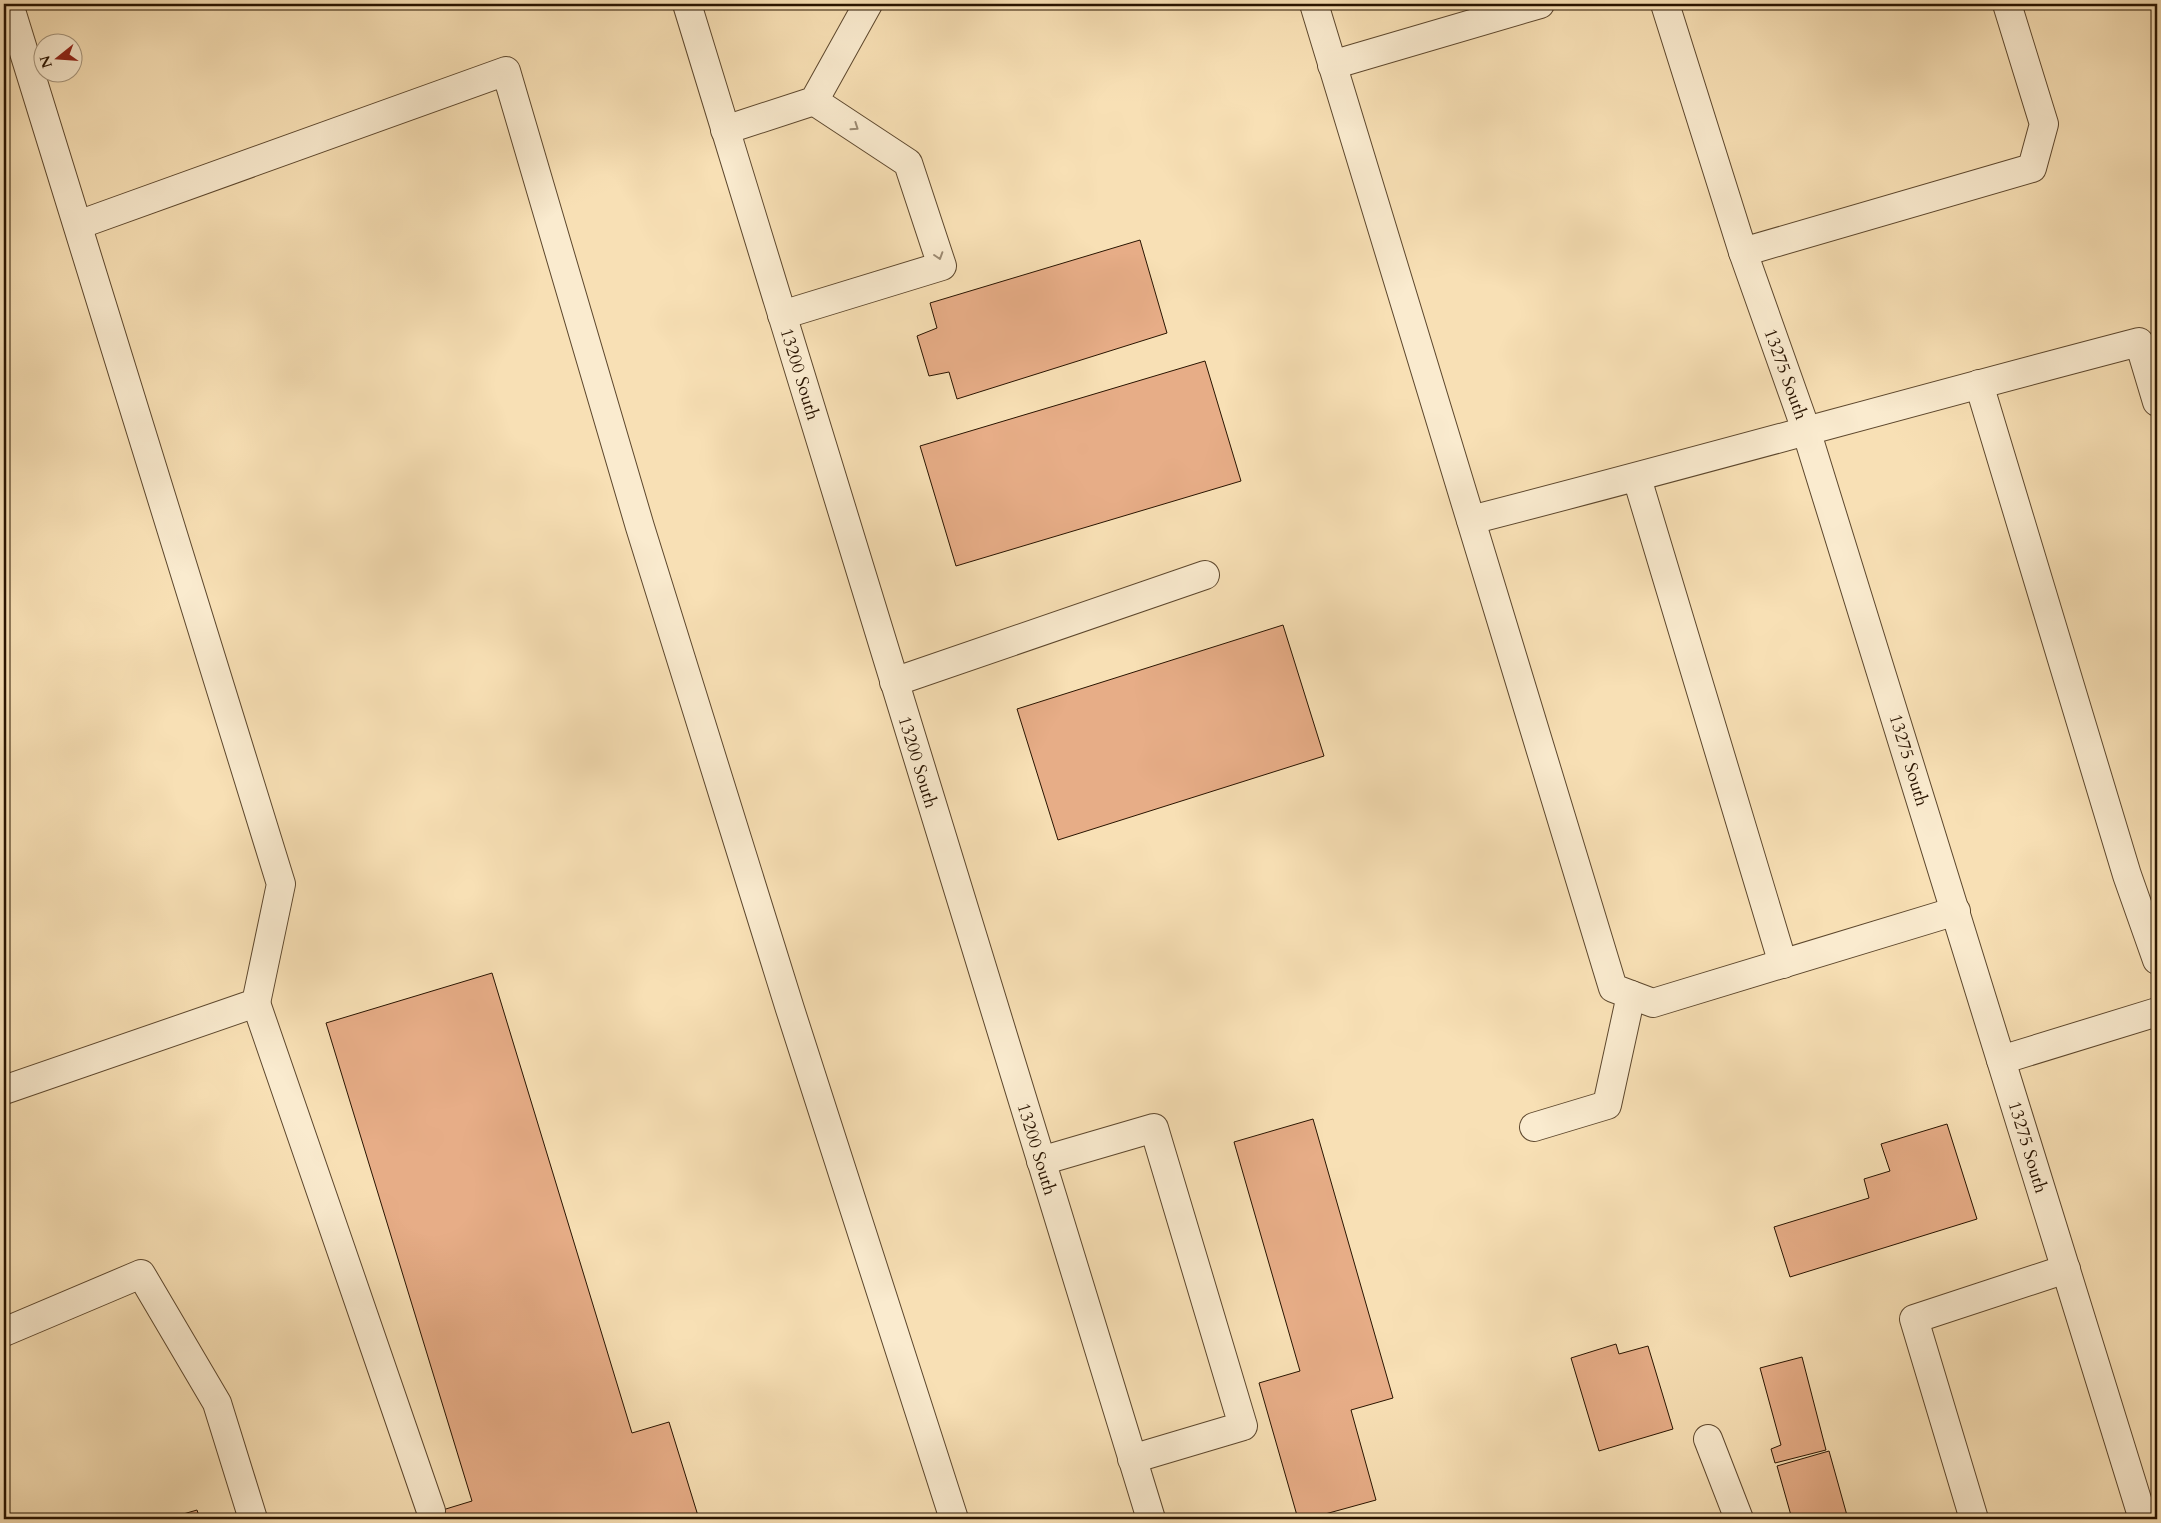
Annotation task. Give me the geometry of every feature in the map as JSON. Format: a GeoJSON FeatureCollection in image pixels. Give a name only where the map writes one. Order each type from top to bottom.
{"type":"FeatureCollection","features":[{"type":"Feature","properties":{"kind":"street"},"geometry":{"type":"LineString","coordinates":[[9,4],[282,884],[256,1003],[431,1511]]}},
{"type":"Feature","properties":{"kind":"street","name":"13200 South"},"geometry":{"type":"LineString","coordinates":[[687,4],[1151,1519]]}},
{"type":"Feature","properties":{"kind":"street"},"geometry":{"type":"LineString","coordinates":[[725,130],[814,101],[868,4]]}},
{"type":"Feature","properties":{"kind":"street"},"geometry":{"type":"LineString","coordinates":[[1314,4],[1613,988],[1653,1003],[1956,912]]}},
{"type":"Feature","properties":{"kind":"street"},"geometry":{"type":"LineString","coordinates":[[1332,65],[1540,4]]}},
{"type":"Feature","properties":{"kind":"street","name":"13275 South"},"geometry":{"type":"LineString","coordinates":[[1665,4],[1743,252],[1806,430],[2144,1519]]}},
{"type":"Feature","properties":{"kind":"street"},"geometry":{"type":"LineString","coordinates":[[1743,252],[2032,168],[2044,124],[2008,4]]}},
{"type":"Feature","properties":{"kind":"street"},"geometry":{"type":"LineString","coordinates":[[78,225],[506,72],[640,527],[790,1008],[954,1519]]}},
{"type":"Feature","properties":{"kind":"street"},"geometry":{"type":"LineString","coordinates":[[782,315],[942,266],[908,163],[814,101]]}},
{"type":"Feature","properties":{"kind":"street"},"geometry":{"type":"LineString","coordinates":[[1471,520],[1637,478],[1806,430],[2139,342],[2157,402]]}},
{"type":"Feature","properties":{"kind":"street"},"geometry":{"type":"LineString","coordinates":[[1979,384],[2127,875],[2157,960]]}},
{"type":"Feature","properties":{"kind":"street"},"geometry":{"type":"LineString","coordinates":[[1637,478],[1783,964]]}},
{"type":"Feature","properties":{"kind":"street"},"geometry":{"type":"LineString","coordinates":[[894,682],[1205,575]]}},
{"type":"Feature","properties":{"kind":"street"},"geometry":{"type":"LineString","coordinates":[[1534,1128],[1607,1104],[1631,995]]}},
{"type":"Feature","properties":{"kind":"street"},"geometry":{"type":"LineString","coordinates":[[4,1090],[256,1003]]}},
{"type":"Feature","properties":{"kind":"street"},"geometry":{"type":"LineString","coordinates":[[2001,1060],[2157,1012]]}},
{"type":"Feature","properties":{"kind":"street"},"geometry":{"type":"LineString","coordinates":[[1041,1162],[1154,1128],[1243,1426],[1132,1459]]}},
{"type":"Feature","properties":{"kind":"street"},"geometry":{"type":"LineString","coordinates":[[1974,1519],[1914,1319],[2066,1268]]}},
{"type":"Feature","properties":{"kind":"street"},"geometry":{"type":"LineString","coordinates":[[4,1332],[141,1274],[217,1403],[253,1519]]}},
{"type":"Feature","properties":{"kind":"street"},"geometry":{"type":"LineString","coordinates":[[1708,1439],[1739,1519]]}},
{"type":"Feature","properties":{"kind":"building"},"geometry":{"type":"Polygon","coordinates":[[[1140,240],[1167,333],[957,399],[949,372],[929,376],[917,336],[937,328],[930,303],[1140,240]]]}},
{"type":"Feature","properties":{"kind":"building"},"geometry":{"type":"Polygon","coordinates":[[[1205,361],[1241,481],[956,566],[920,446],[1205,361]]]}},
{"type":"Feature","properties":{"kind":"building"},"geometry":{"type":"Polygon","coordinates":[[[1283,625],[1324,756],[1058,840],[1017,709],[1283,625]]]}},
{"type":"Feature","properties":{"kind":"building"},"geometry":{"type":"Polygon","coordinates":[[[492,973],[632,1433],[669,1422],[699,1519],[413,1519],[472,1501],[326,1023],[492,973]]]}},
{"type":"Feature","properties":{"kind":"building"},"geometry":{"type":"Polygon","coordinates":[[[1313,1119],[1393,1398],[1351,1410],[1376,1500],[1307,1519],[1298,1519],[1259,1383],[1300,1371],[1234,1142],[1313,1119]]]}},
{"type":"Feature","properties":{"kind":"building"},"geometry":{"type":"Polygon","coordinates":[[[1947,1124],[1977,1219],[1790,1277],[1774,1227],[1869,1198],[1864,1179],[1890,1171],[1881,1144],[1947,1124]]]}},
{"type":"Feature","properties":{"kind":"building"},"geometry":{"type":"Polygon","coordinates":[[[1616,1344],[1619,1354],[1648,1346],[1673,1429],[1599,1451],[1571,1358],[1616,1344]]]}},
{"type":"Feature","properties":{"kind":"building"},"geometry":{"type":"Polygon","coordinates":[[[1802,1357],[1826,1450],[1775,1463],[1771,1449],[1781,1445],[1760,1368],[1802,1357]]]}},
{"type":"Feature","properties":{"kind":"building"},"geometry":{"type":"Polygon","coordinates":[[[1829,1451],[1848,1519],[1792,1519],[1777,1466],[1829,1451]]]}},
{"type":"Feature","properties":{"kind":"building"},"geometry":{"type":"Polygon","coordinates":[[[197,1510],[200,1519],[166,1519],[197,1510]]]}}]}
